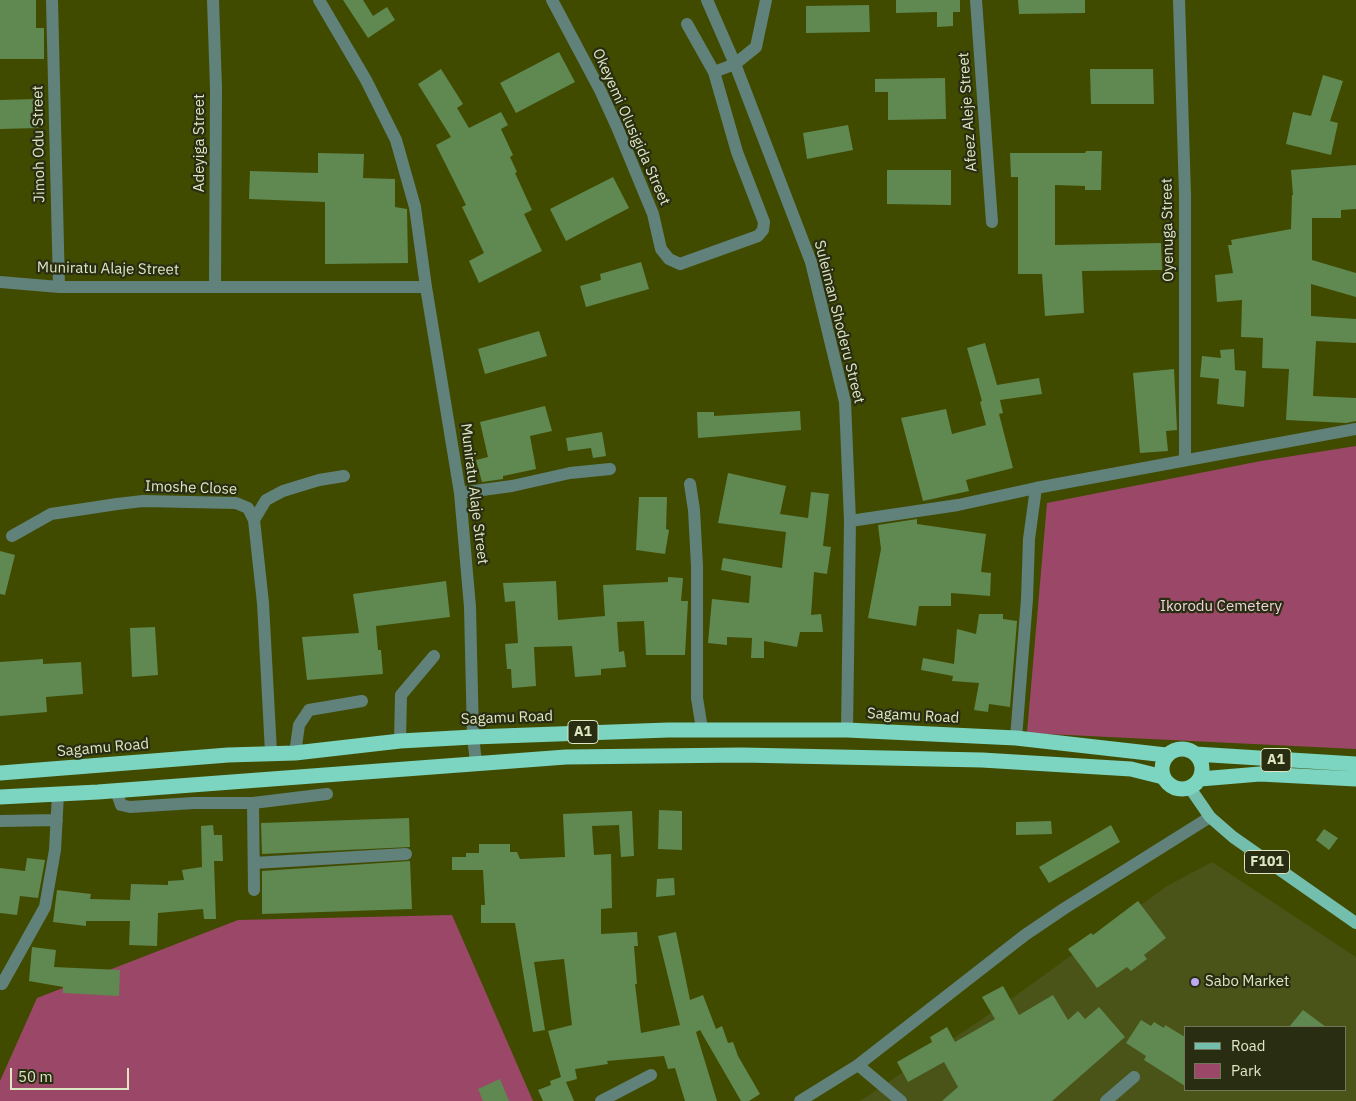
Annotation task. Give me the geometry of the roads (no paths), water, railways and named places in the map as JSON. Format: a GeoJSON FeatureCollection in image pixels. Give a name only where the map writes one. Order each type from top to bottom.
{"type":"FeatureCollection","features":[{"type":"Feature","properties":{"kind":"highway","name":"Sagamu Road"},"geometry":{"type":"LineString","coordinates":[[0,773],[271,752],[295,753],[400,741],[702,730],[847,730],[1016,738],[1166,755]]}},
{"type":"Feature","properties":{"kind":"highway","name":"A1"},"geometry":{"type":"LineString","coordinates":[[1166,755],[1177,749],[1184,748],[1196,754],[1356,764]]}},
{"type":"Feature","properties":{"kind":"highway"},"geometry":{"type":"LineString","coordinates":[[1195,783],[1202,765],[1196,754]]}},
{"type":"Feature","properties":{"kind":"highway","name":"A1"},"geometry":{"type":"LineString","coordinates":[[0,796],[98,792],[476,762],[566,757],[733,755],[982,760],[1131,769],[1163,778],[1176,789],[1195,783],[1260,774],[1356,779]]}},
{"type":"Feature","properties":{"kind":"highway"},"geometry":{"type":"LineString","coordinates":[[1163,778],[1161,768],[1166,755]]}},
{"type":"Feature","properties":{"kind":"highway"},"geometry":{"type":"LineString","coordinates":[[98,792],[99,765]]}},
{"type":"Feature","properties":{"kind":"main road","name":"F101"},"geometry":{"type":"LineString","coordinates":[[1195,783],[1210,818],[1283,874],[1356,923]]}},
{"type":"Feature","properties":{"kind":"street","name":"Jimoh Odu Street"},"geometry":{"type":"LineString","coordinates":[[52,0],[59,287]]}},
{"type":"Feature","properties":{"kind":"street","name":"Adeyiga Street"},"geometry":{"type":"LineString","coordinates":[[213,0],[217,173],[215,287]]}},
{"type":"Feature","properties":{"kind":"street","name":"Muniratu Alaje Street"},"geometry":{"type":"LineString","coordinates":[[319,0],[366,80],[396,140],[415,207],[426,287],[460,493],[470,607],[473,737],[476,762]]}},
{"type":"Feature","properties":{"kind":"street","name":"Okeyemi Olusigida Street"},"geometry":{"type":"LineString","coordinates":[[552,0],[596,82],[617,127],[653,214],[661,249],[669,259],[680,264],[758,236],[763,230],[764,222],[737,152],[714,72]]}},
{"type":"Feature","properties":{"kind":"street","name":"Suleiman Shoderu Street"},"geometry":{"type":"LineString","coordinates":[[707,0],[735,64],[811,262],[845,402],[850,522],[847,730]]}},
{"type":"Feature","properties":{"kind":"street"},"geometry":{"type":"LineString","coordinates":[[687,24],[714,72],[735,64],[756,47],[766,0]]}},
{"type":"Feature","properties":{"kind":"street","name":"Afeez Aleje Street"},"geometry":{"type":"LineString","coordinates":[[976,0],[992,222]]}},
{"type":"Feature","properties":{"kind":"street","name":"Oyenuga Street"},"geometry":{"type":"LineString","coordinates":[[1179,0],[1185,195],[1185,459]]}},
{"type":"Feature","properties":{"kind":"street","name":"Muniratu Alaje Street"},"geometry":{"type":"LineString","coordinates":[[0,282],[59,287],[426,287]]}},
{"type":"Feature","properties":{"kind":"street"},"geometry":{"type":"LineString","coordinates":[[850,522],[958,505],[1185,459],[1356,429]]}},
{"type":"Feature","properties":{"kind":"street"},"geometry":{"type":"LineString","coordinates":[[460,493],[512,486],[570,473],[610,469]]}},
{"type":"Feature","properties":{"kind":"street"},"geometry":{"type":"LineString","coordinates":[[271,752],[263,603],[254,520],[266,500],[283,491],[319,480],[344,476]]}},
{"type":"Feature","properties":{"kind":"street"},"geometry":{"type":"LineString","coordinates":[[690,484],[694,510],[697,585],[696,679],[702,730]]}},
{"type":"Feature","properties":{"kind":"street"},"geometry":{"type":"LineString","coordinates":[[1016,738],[1027,599],[1029,539],[1036,488]]}},
{"type":"Feature","properties":{"kind":"street","name":"Imoshe Close"},"geometry":{"type":"LineString","coordinates":[[12,536],[51,514],[75,509],[143,501],[236,503],[248,508],[254,520]]}},
{"type":"Feature","properties":{"kind":"street"},"geometry":{"type":"LineString","coordinates":[[400,741],[401,695],[434,656]]}},
{"type":"Feature","properties":{"kind":"street"},"geometry":{"type":"LineString","coordinates":[[295,753],[299,725],[309,710],[362,701]]}},
{"type":"Feature","properties":{"kind":"street"},"geometry":{"type":"LineString","coordinates":[[116,790],[121,804],[130,807],[194,803],[253,803],[327,794]]}},
{"type":"Feature","properties":{"kind":"street"},"geometry":{"type":"LineString","coordinates":[[2,984],[45,907],[55,850],[58,794]]}},
{"type":"Feature","properties":{"kind":"street"},"geometry":{"type":"LineString","coordinates":[[253,803],[254,890]]}},
{"type":"Feature","properties":{"kind":"street"},"geometry":{"type":"LineString","coordinates":[[800,1101],[858,1065],[1025,935],[1210,818]]}},
{"type":"Feature","properties":{"kind":"street"},"geometry":{"type":"LineString","coordinates":[[0,821],[57,820]]}},
{"type":"Feature","properties":{"kind":"street"},"geometry":{"type":"LineString","coordinates":[[254,863],[406,854]]}},
{"type":"Feature","properties":{"kind":"street"},"geometry":{"type":"LineString","coordinates":[[858,1065],[896,1099]]}},
{"type":"Feature","properties":{"kind":"street"},"geometry":{"type":"LineString","coordinates":[[601,1101],[632,1083],[651,1075]]}},
{"type":"Feature","properties":{"kind":"street"},"geometry":{"type":"LineString","coordinates":[[1106,1101],[1134,1077]]}},
{"type":"Feature","properties":{"kind":"place","name":"Sabo Market"},"geometry":{"type":"Point","coordinates":[1195,982]}},
{"type":"Feature","properties":{"kind":"park label","name":"Ikorodu Cemetery"},"geometry":{"type":"Point","coordinates":[1221,607]}}]}
